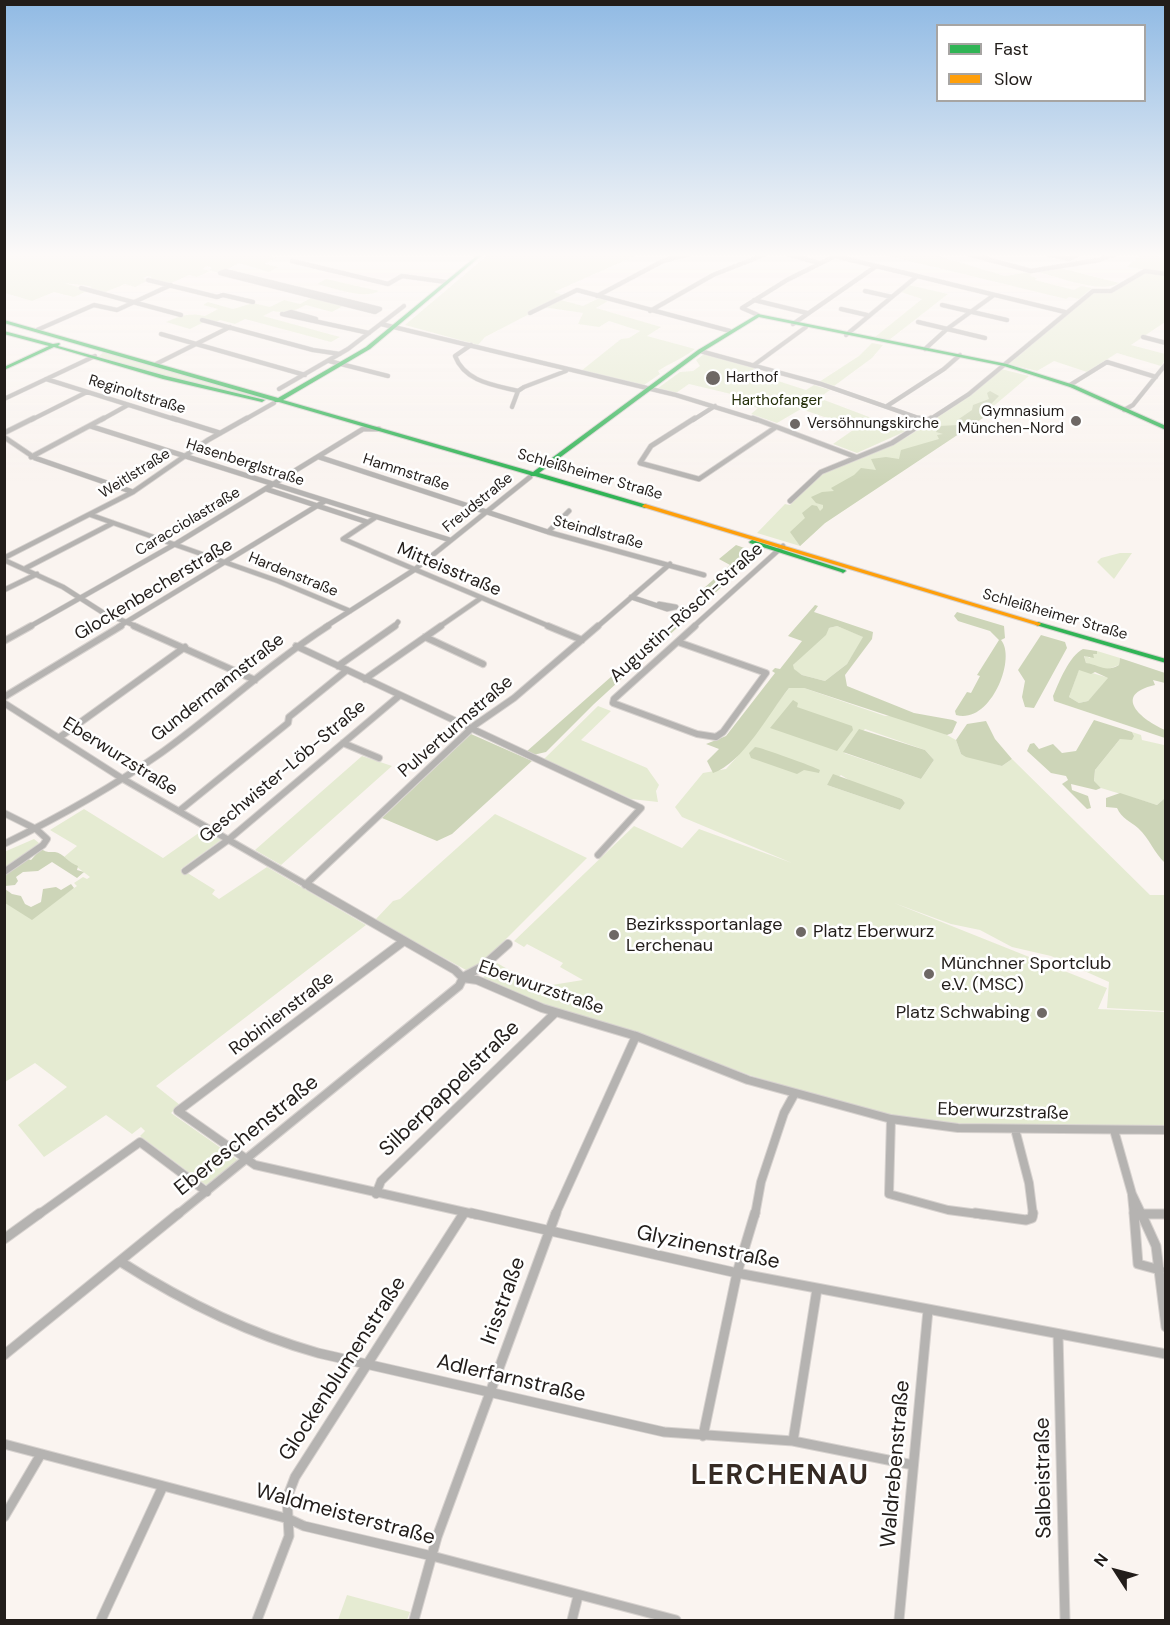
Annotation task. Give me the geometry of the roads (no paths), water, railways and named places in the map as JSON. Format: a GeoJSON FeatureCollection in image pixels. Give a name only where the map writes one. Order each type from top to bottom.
{"type":"FeatureCollection","features":[{"type":"Feature","properties":{"kind":"main road"},"geometry":{"type":"LineString","coordinates":[[21,337],[37,330]]}},
{"type":"Feature","properties":{"kind":"main road","name":"Schleißheimer Straße"},"geometry":{"type":"LineString","coordinates":[[37,330],[156,364],[363,429],[532,475]]}},
{"type":"Feature","properties":{"kind":"main road"},"geometry":{"type":"LineString","coordinates":[[276,401],[342,364],[389,330]]}},
{"type":"Feature","properties":{"kind":"main road"},"geometry":{"type":"LineString","coordinates":[[821,330],[960,355],[1006,366],[1070,385],[1166,428]]}},
{"type":"Feature","properties":{"kind":"main road"},"geometry":{"type":"LineString","coordinates":[[532,475],[730,331]]}},
{"type":"Feature","properties":{"kind":"main road","name":"Schleißheimer Straße"},"geometry":{"type":"LineString","coordinates":[[4,332],[94,356],[202,390],[276,401]]}},
{"type":"Feature","properties":{"kind":"main road"},"geometry":{"type":"LineString","coordinates":[[4,369],[68,339]]}},
{"type":"Feature","properties":{"kind":"main road"},"geometry":{"type":"LineString","coordinates":[[94,356],[103,349]]}},
{"type":"Feature","properties":{"kind":"main road","name":"Schleißheimer Straße"},"geometry":{"type":"LineString","coordinates":[[306,410],[382,430],[1166,663]]}},
{"type":"Feature","properties":{"kind":"street"},"geometry":{"type":"LineString","coordinates":[[156,364],[224,330]]}},
{"type":"Feature","properties":{"kind":"street"},"geometry":{"type":"LineString","coordinates":[[242,330],[340,354]]}},
{"type":"Feature","properties":{"kind":"street"},"geometry":{"type":"LineString","coordinates":[[352,330],[369,333]]}},
{"type":"Feature","properties":{"kind":"street"},"geometry":{"type":"LineString","coordinates":[[279,389],[330,361],[373,330]]}},
{"type":"Feature","properties":{"kind":"street"},"geometry":{"type":"LineString","coordinates":[[410,330],[715,406],[856,457]]}},
{"type":"Feature","properties":{"kind":"street"},"geometry":{"type":"LineString","coordinates":[[725,330],[730,331]]}},
{"type":"Feature","properties":{"kind":"street"},"geometry":{"type":"LineString","coordinates":[[754,365],[803,330]]}},
{"type":"Feature","properties":{"kind":"street"},"geometry":{"type":"LineString","coordinates":[[846,335],[851,330]]}},
{"type":"Feature","properties":{"kind":"street"},"geometry":{"type":"LineString","coordinates":[[925,349],[946,330]]}},
{"type":"Feature","properties":{"kind":"street"},"geometry":{"type":"LineString","coordinates":[[951,330],[985,338]]}},
{"type":"Feature","properties":{"kind":"street"},"geometry":{"type":"LineString","coordinates":[[790,501],[821,472],[892,443],[969,394],[1006,366],[1046,330]]}},
{"type":"Feature","properties":{"kind":"street"},"geometry":{"type":"LineString","coordinates":[[161,334],[305,375]]}},
{"type":"Feature","properties":{"kind":"street"},"geometry":{"type":"LineString","coordinates":[[1143,337],[1166,343]]}},
{"type":"Feature","properties":{"kind":"street"},"geometry":{"type":"LineString","coordinates":[[471,345],[455,356],[465,373],[476,380],[518,391],[566,370]]}},
{"type":"Feature","properties":{"kind":"street"},"geometry":{"type":"LineString","coordinates":[[700,351],[754,365],[928,421]]}},
{"type":"Feature","properties":{"kind":"street"},"geometry":{"type":"LineString","coordinates":[[887,406],[944,369],[960,355]]}},
{"type":"Feature","properties":{"kind":"street"},"geometry":{"type":"LineString","coordinates":[[4,399],[94,356]]}},
{"type":"Feature","properties":{"kind":"street"},"geometry":{"type":"LineString","coordinates":[[330,361],[388,376]]}},
{"type":"Feature","properties":{"kind":"street"},"geometry":{"type":"LineString","coordinates":[[1070,385],[1107,362],[1156,377]]}},
{"type":"Feature","properties":{"kind":"street"},"geometry":{"type":"LineString","coordinates":[[1124,410],[1132,406],[1166,364]]}},
{"type":"Feature","properties":{"kind":"street","name":"Reginoltstraße"},"geometry":{"type":"LineString","coordinates":[[46,380],[220,433]]}},
{"type":"Feature","properties":{"kind":"street"},"geometry":{"type":"LineString","coordinates":[[512,407],[518,391]]}},
{"type":"Feature","properties":{"kind":"street"},"geometry":{"type":"LineString","coordinates":[[87,392],[4,435],[31,457],[133,492]]}},
{"type":"Feature","properties":{"kind":"street","name":"Weitlstraße"},"geometry":{"type":"LineString","coordinates":[[4,559],[133,492],[220,433],[276,401]]}},
{"type":"Feature","properties":{"kind":"street"},"geometry":{"type":"LineString","coordinates":[[31,457],[129,405]]}},
{"type":"Feature","properties":{"kind":"street"},"geometry":{"type":"LineString","coordinates":[[715,406],[660,439],[644,453],[640,463],[699,479],[776,427]]}},
{"type":"Feature","properties":{"kind":"street","name":"Hasenberglstraße"},"geometry":{"type":"LineString","coordinates":[[90,426],[450,540]]}},
{"type":"Feature","properties":{"kind":"street"},"geometry":{"type":"LineString","coordinates":[[363,429],[382,430]]}},
{"type":"Feature","properties":{"kind":"street","name":"Caracciolastraße"},"geometry":{"type":"LineString","coordinates":[[4,640],[174,545],[363,429]]}},
{"type":"Feature","properties":{"kind":"street","name":"Hammstraße"},"geometry":{"type":"LineString","coordinates":[[319,457],[486,512]]}},
{"type":"Feature","properties":{"kind":"street","name":"Freudstraße"},"geometry":{"type":"LineString","coordinates":[[414,570],[532,475]]}},
{"type":"Feature","properties":{"kind":"street","name":"Hasenberglstraße"},"geometry":{"type":"LineString","coordinates":[[266,489],[367,522]]}},
{"type":"Feature","properties":{"kind":"street","name":"Hasenberglstraße"},"geometry":{"type":"LineString","coordinates":[[317,506],[325,501]]}},
{"type":"Feature","properties":{"kind":"street","name":"Glockenbecherstraße"},"geometry":{"type":"LineString","coordinates":[[4,697],[317,506]]}},
{"type":"Feature","properties":{"kind":"street"},"geometry":{"type":"LineString","coordinates":[[548,532],[569,511]]}},
{"type":"Feature","properties":{"kind":"street","name":"Steindlstraße"},"geometry":{"type":"LineString","coordinates":[[486,512],[548,532],[704,574]]}},
{"type":"Feature","properties":{"kind":"street","name":"Hardenstraße"},"geometry":{"type":"LineString","coordinates":[[91,515],[226,562],[350,611]]}},
{"type":"Feature","properties":{"kind":"street","name":"Mitteisstraße"},"geometry":{"type":"LineString","coordinates":[[376,517],[343,539],[582,640]]}},
{"type":"Feature","properties":{"kind":"street"},"geometry":{"type":"LineString","coordinates":[[26,568],[114,523]]}},
{"type":"Feature","properties":{"kind":"street","name":"Augustin-Rösch-Straße"},"geometry":{"type":"LineString","coordinates":[[678,642],[766,673],[723,732],[708,738],[614,703],[614,699],[780,548]]}},
{"type":"Feature","properties":{"kind":"street"},"geometry":{"type":"LineString","coordinates":[[4,559],[26,568],[80,599],[255,680]]}},
{"type":"Feature","properties":{"kind":"street","name":"Pulverturmstraße"},"geometry":{"type":"LineString","coordinates":[[305,885],[472,729],[499,706],[514,698],[670,564]]}},
{"type":"Feature","properties":{"kind":"street","name":"Gundermannstraße"},"geometry":{"type":"LineString","coordinates":[[4,844],[36,829],[123,779],[195,728],[296,646],[414,570]]}},
{"type":"Feature","properties":{"kind":"street"},"geometry":{"type":"LineString","coordinates":[[4,590],[37,574]]}},
{"type":"Feature","properties":{"kind":"street"},"geometry":{"type":"LineString","coordinates":[[632,597],[648,604],[659,604]]}},
{"type":"Feature","properties":{"kind":"street"},"geometry":{"type":"LineString","coordinates":[[365,679],[481,598]]}},
{"type":"Feature","properties":{"kind":"street"},"geometry":{"type":"LineString","coordinates":[[338,666],[393,629],[398,622]]}},
{"type":"Feature","properties":{"kind":"street"},"geometry":{"type":"LineString","coordinates":[[425,638],[483,664]]}},
{"type":"Feature","properties":{"kind":"street"},"geometry":{"type":"LineString","coordinates":[[60,737],[185,646]]}},
{"type":"Feature","properties":{"kind":"street"},"geometry":{"type":"LineString","coordinates":[[296,646],[641,808],[598,855]]}},
{"type":"Feature","properties":{"kind":"street"},"geometry":{"type":"LineString","coordinates":[[178,811],[288,723],[289,717],[346,670]]}},
{"type":"Feature","properties":{"kind":"street","name":"Geschwister-Löb-Straße"},"geometry":{"type":"LineString","coordinates":[[185,870],[228,840],[399,696]]}},
{"type":"Feature","properties":{"kind":"street","name":"Eberwurzstraße"},"geometry":{"type":"LineString","coordinates":[[4,702],[123,779],[455,970],[463,978],[477,980],[555,1012],[636,1036],[748,1080],[891,1119],[958,1128],[1166,1130]]}},
{"type":"Feature","properties":{"kind":"street"},"geometry":{"type":"LineString","coordinates":[[343,743],[379,758]]}},
{"type":"Feature","properties":{"kind":"street"},"geometry":{"type":"LineString","coordinates":[[4,813],[36,829],[46,839],[43,845],[4,872]]}},
{"type":"Feature","properties":{"kind":"street","name":"Robinienstraße"},"geometry":{"type":"LineString","coordinates":[[246,1161],[178,1111],[404,941]]}},
{"type":"Feature","properties":{"kind":"street","name":"Ebereschenstraße"},"geometry":{"type":"LineString","coordinates":[[4,1355],[246,1161],[459,986],[463,978],[482,967],[508,944]]}},
{"type":"Feature","properties":{"kind":"street","name":"Silberpappelstraße"},"geometry":{"type":"LineString","coordinates":[[376,1194],[381,1181],[555,1012]]}},
{"type":"Feature","properties":{"kind":"street","name":"Irisstraße"},"geometry":{"type":"LineString","coordinates":[[414,1620],[437,1537],[553,1219],[636,1036]]}},
{"type":"Feature","properties":{"kind":"street"},"geometry":{"type":"LineString","coordinates":[[703,1436],[737,1273],[759,1202],[761,1182],[784,1113],[795,1093]]}},
{"type":"Feature","properties":{"kind":"street"},"geometry":{"type":"LineString","coordinates":[[891,1119],[889,1194],[948,1210],[1026,1220],[1032,1218],[1033,1214],[1029,1183],[1015,1130]]}},
{"type":"Feature","properties":{"kind":"street"},"geometry":{"type":"LineString","coordinates":[[1114,1130],[1132,1194],[1138,1264],[1160,1270]]}},
{"type":"Feature","properties":{"kind":"street"},"geometry":{"type":"LineString","coordinates":[[4,1239],[140,1142],[207,1192]]}},
{"type":"Feature","properties":{"kind":"street","name":"Glyzinenstraße"},"geometry":{"type":"LineString","coordinates":[[246,1161],[376,1194],[737,1273],[1166,1354]]}},
{"type":"Feature","properties":{"kind":"street"},"geometry":{"type":"LineString","coordinates":[[1132,1194],[1156,1246],[1165,1296],[1166,1327]]}},
{"type":"Feature","properties":{"kind":"street","name":"Glockenblumenstraße"},"geometry":{"type":"LineString","coordinates":[[257,1620],[289,1536],[287,1498],[295,1477],[464,1213]]}},
{"type":"Feature","properties":{"kind":"street"},"geometry":{"type":"LineString","coordinates":[[1143,1214],[1166,1214]]}},
{"type":"Feature","properties":{"kind":"street","name":"Adlerfarnstraße"},"geometry":{"type":"LineString","coordinates":[[121,1262],[177,1298],[238,1327],[279,1343],[663,1432],[793,1441],[913,1465]]}},
{"type":"Feature","properties":{"kind":"street"},"geometry":{"type":"LineString","coordinates":[[793,1441],[817,1289]]}},
{"type":"Feature","properties":{"kind":"street","name":"Waldrebenstraße"},"geometry":{"type":"LineString","coordinates":[[899,1620],[928,1310]]}},
{"type":"Feature","properties":{"kind":"street","name":"Salbeistraße"},"geometry":{"type":"LineString","coordinates":[[1058,1334],[1065,1620]]}},
{"type":"Feature","properties":{"kind":"street","name":"Waldmeisterstraße"},"geometry":{"type":"LineString","coordinates":[[4,1444],[289,1519],[304,1526],[432,1556],[676,1620]]}},
{"type":"Feature","properties":{"kind":"street"},"geometry":{"type":"LineString","coordinates":[[4,1517],[41,1454]]}},
{"type":"Feature","properties":{"kind":"street"},"geometry":{"type":"LineString","coordinates":[[102,1620],[163,1486]]}},
{"type":"Feature","properties":{"kind":"street"},"geometry":{"type":"LineString","coordinates":[[572,1620],[578,1596]]}},
{"type":"Feature","properties":{"kind":"place","name":"Harthof"},"geometry":{"type":"Point","coordinates":[713,378]}},
{"type":"Feature","properties":{"kind":"place","name":"Gymnasium München-Nord"},"geometry":{"type":"Point","coordinates":[1076,421]}},
{"type":"Feature","properties":{"kind":"place","name":"Versöhnungskirche"},"geometry":{"type":"Point","coordinates":[795,424]}},
{"type":"Feature","properties":{"kind":"place","name":"Platz Eberwurz"},"geometry":{"type":"Point","coordinates":[801,932]}},
{"type":"Feature","properties":{"kind":"place","name":"Bezirkssportanlage Lerchenau"},"geometry":{"type":"Point","coordinates":[614,935]}},
{"type":"Feature","properties":{"kind":"place","name":"Münchner Sportclub e.V. (MSC)"},"geometry":{"type":"Point","coordinates":[929,974]}},
{"type":"Feature","properties":{"kind":"place","name":"Platz Schwabing"},"geometry":{"type":"Point","coordinates":[1042,1013]}},
{"type":"Feature","properties":{"kind":"district","name":"LERCHENAU"},"geometry":{"type":"Point","coordinates":[780,1477]}},
{"type":"Feature","properties":{"kind":"park label","name":"Harthofanger"},"geometry":{"type":"Point","coordinates":[777,401]}}]}
